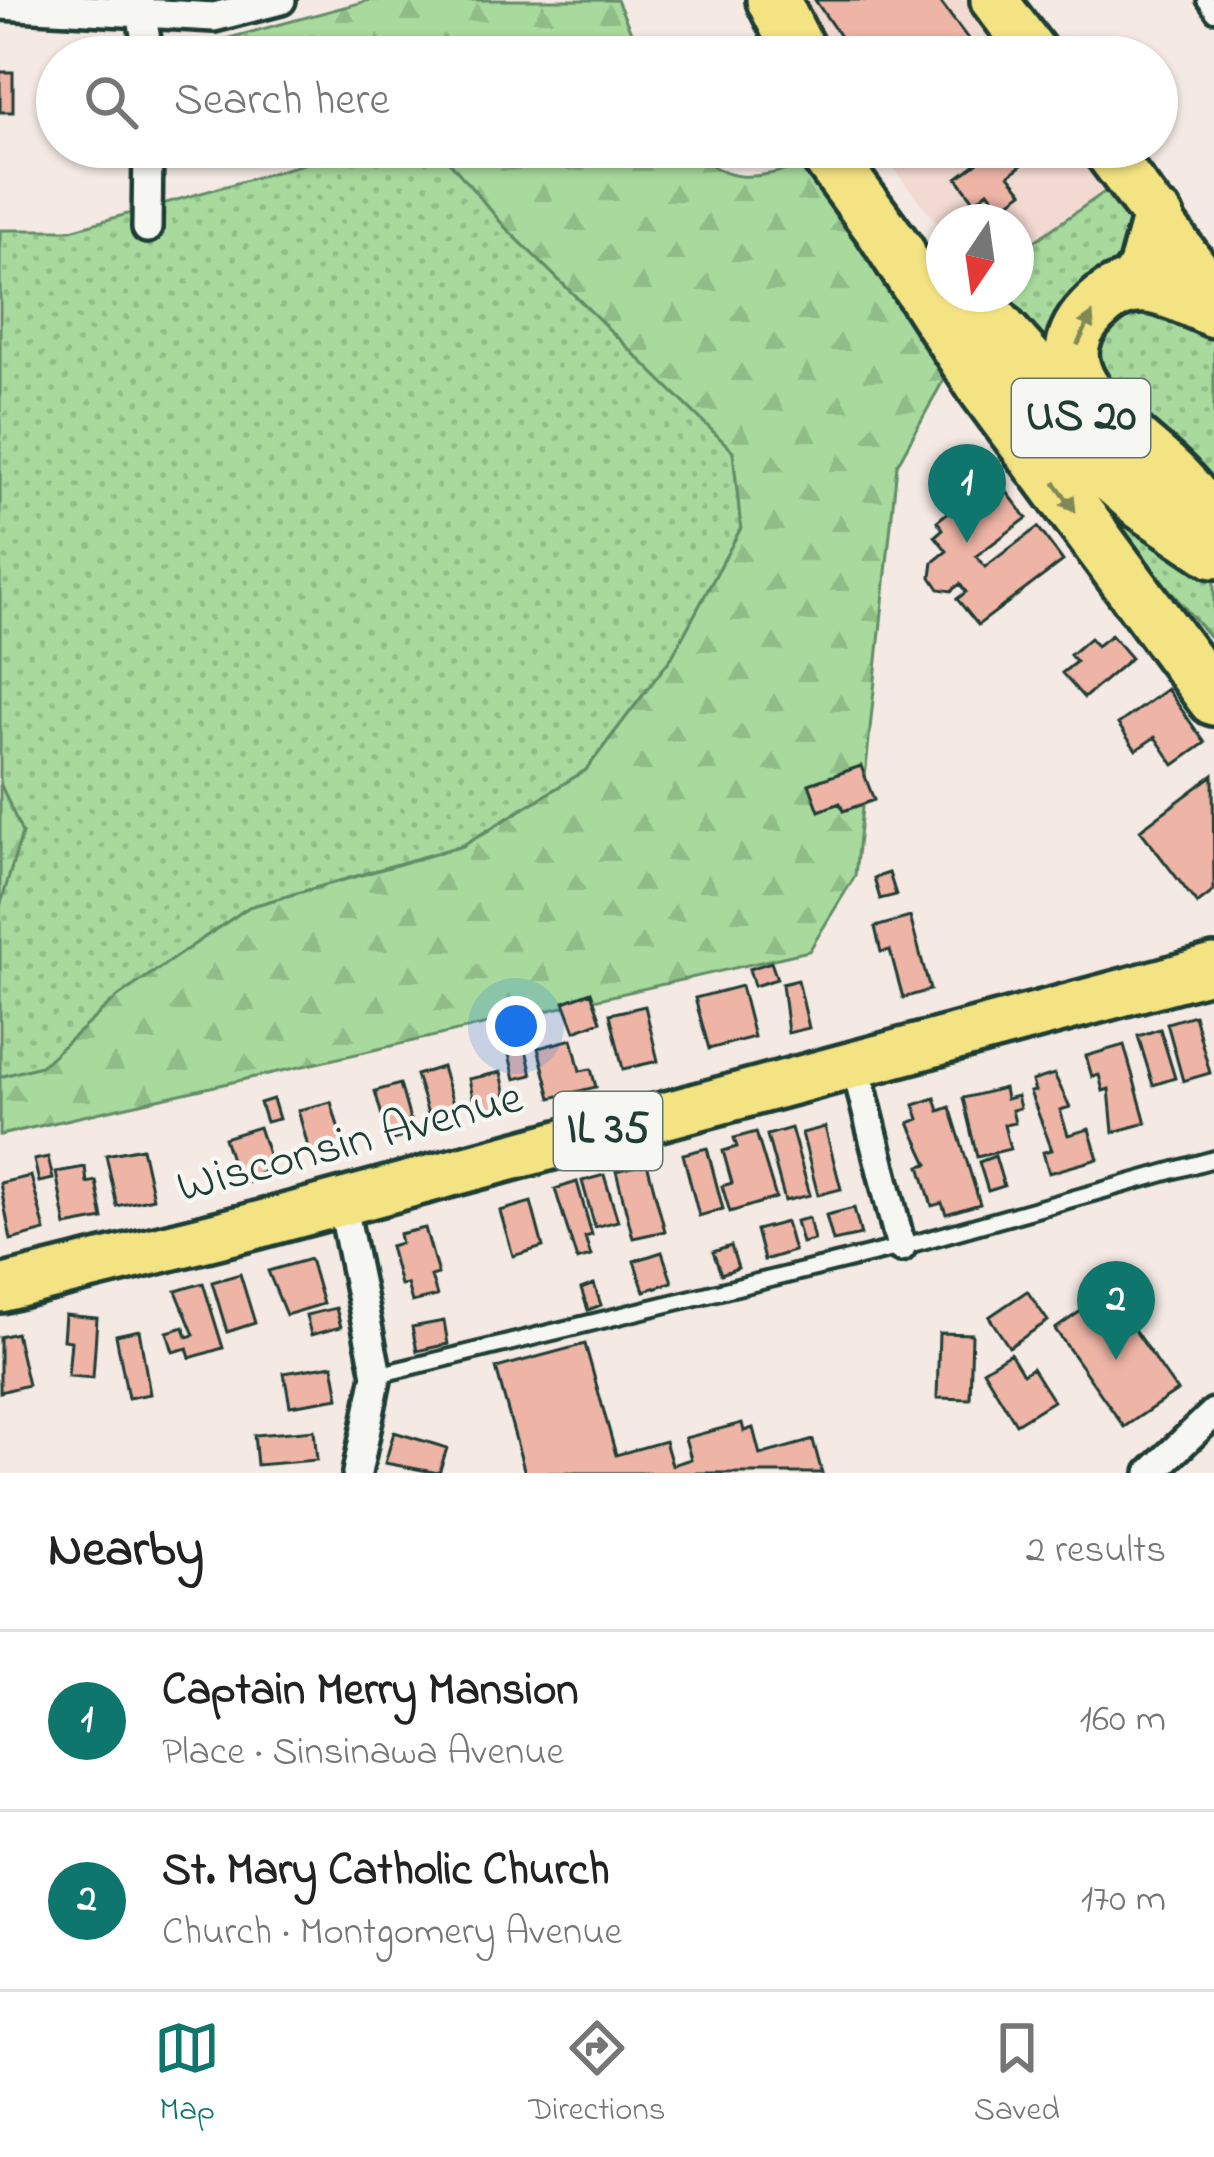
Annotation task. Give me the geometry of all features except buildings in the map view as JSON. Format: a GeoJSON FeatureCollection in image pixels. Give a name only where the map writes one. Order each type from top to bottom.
{"type":"FeatureCollection","features":[{"type":"Feature","properties":{"kind":"highway"},"geometry":{"type":"LineString","coordinates":[[740,0],[756,36]]}},
{"type":"Feature","properties":{"kind":"highway"},"geometry":{"type":"LineString","coordinates":[[773,0],[791,36]]}},
{"type":"Feature","properties":{"kind":"highway","name":"US 20"},"geometry":{"type":"LineString","coordinates":[[839,168],[1016,393],[1125,489],[1212,529]]}},
{"type":"Feature","properties":{"kind":"highway"},"geometry":{"type":"LineString","coordinates":[[877,168],[926,237]]}},
{"type":"Feature","properties":{"kind":"highway"},"geometry":{"type":"LineString","coordinates":[[877,214],[982,386],[1214,698]]}},
{"type":"Feature","properties":{"kind":"highway"},"geometry":{"type":"LineString","coordinates":[[1133,286],[1144,270],[1158,219]]}},
{"type":"Feature","properties":{"kind":"highway"},"geometry":{"type":"LineString","coordinates":[[1212,529],[1172,475],[1089,403],[1074,372],[1080,331],[1105,298],[1133,286],[1158,286],[1214,311]]}},
{"type":"Feature","properties":{"kind":"highway","name":"US 20"},"geometry":{"type":"LineString","coordinates":[[984,312],[1066,405],[1212,529]]}},
{"type":"Feature","properties":{"kind":"main road"},"geometry":{"type":"LineString","coordinates":[[994,0],[1021,36]]}},
{"type":"Feature","properties":{"kind":"main road"},"geometry":{"type":"LineString","coordinates":[[1120,168],[1214,294]]}},
{"type":"Feature","properties":{"kind":"main road","name":"Wisconsin Avenue"},"geometry":{"type":"LineString","coordinates":[[0,1289],[1214,968]]}},
{"type":"Feature","properties":{"kind":"street"},"geometry":{"type":"LineString","coordinates":[[0,5],[141,5],[214,17],[281,0]]}},
{"type":"Feature","properties":{"kind":"street"},"geometry":{"type":"LineString","coordinates":[[141,5],[146,36]]}},
{"type":"Feature","properties":{"kind":"street"},"geometry":{"type":"LineString","coordinates":[[148,168],[148,228]]}},
{"type":"Feature","properties":{"kind":"street"},"geometry":{"type":"LineString","coordinates":[[855,1064],[901,1247]]}},
{"type":"Feature","properties":{"kind":"street"},"geometry":{"type":"LineString","coordinates":[[342,1202],[377,1375],[357,1473]]}},
{"type":"Feature","properties":{"kind":"street"},"geometry":{"type":"LineString","coordinates":[[1151,1473],[1214,1413]]}},
{"type":"Feature","properties":{"kind":"lane"},"geometry":{"type":"LineString","coordinates":[[1204,0],[1214,13]]}},
{"type":"Feature","properties":{"kind":"lane"},"geometry":{"type":"LineString","coordinates":[[377,1375],[901,1247],[1214,1159]]}},
{"type":"Feature","properties":{"kind":"shaded area"},"geometry":{"type":"Polygon","coordinates":[[[787,0],[1014,0],[1040,36],[807,36],[787,0]]]}},
{"type":"Feature","properties":{"kind":"shaded area"},"geometry":{"type":"Polygon","coordinates":[[[893,168],[1136,168],[1034,241],[1034,204],[926,204],[926,210],[893,168]]]}},
{"type":"Feature","properties":{"kind":"green space"},"geometry":{"type":"Polygon","coordinates":[[[370,0],[617,0],[633,36],[236,36],[370,0]]]}},
{"type":"Feature","properties":{"kind":"green space"},"geometry":{"type":"Polygon","coordinates":[[[289,168],[455,168],[505,227],[733,451],[741,528],[672,657],[586,770],[463,845],[249,907],[119,996],[41,1066],[0,1077],[0,906],[22,833],[0,783],[0,230],[71,230],[289,168]]]}},
{"type":"Feature","properties":{"kind":"green space"},"geometry":{"type":"Polygon","coordinates":[[[455,168],[717,168],[750,176],[821,168],[950,368],[897,465],[855,876],[809,951],[0,1135],[0,1077],[41,1066],[119,996],[249,907],[463,846],[586,770],[672,657],[741,528],[733,451],[505,227],[455,168]]]}},
{"type":"Feature","properties":{"kind":"green space"},"geometry":{"type":"Polygon","coordinates":[[[1123,179],[1214,303],[1214,642],[1059,460],[996,312],[1034,312],[1034,241],[1123,179]]]}},
{"type":"Feature","properties":{"kind":"green space"},"geometry":{"type":"Polygon","coordinates":[[[0,783],[22,833],[0,906],[0,783]]]}},
{"type":"Feature","properties":{"kind":"place","name":"Captain Merry Mansion"},"geometry":{"type":"Point","coordinates":[967,543]}},
{"type":"Feature","properties":{"kind":"place","name":"St. Mary Catholic Church"},"geometry":{"type":"Point","coordinates":[1116,1360]}}]}
